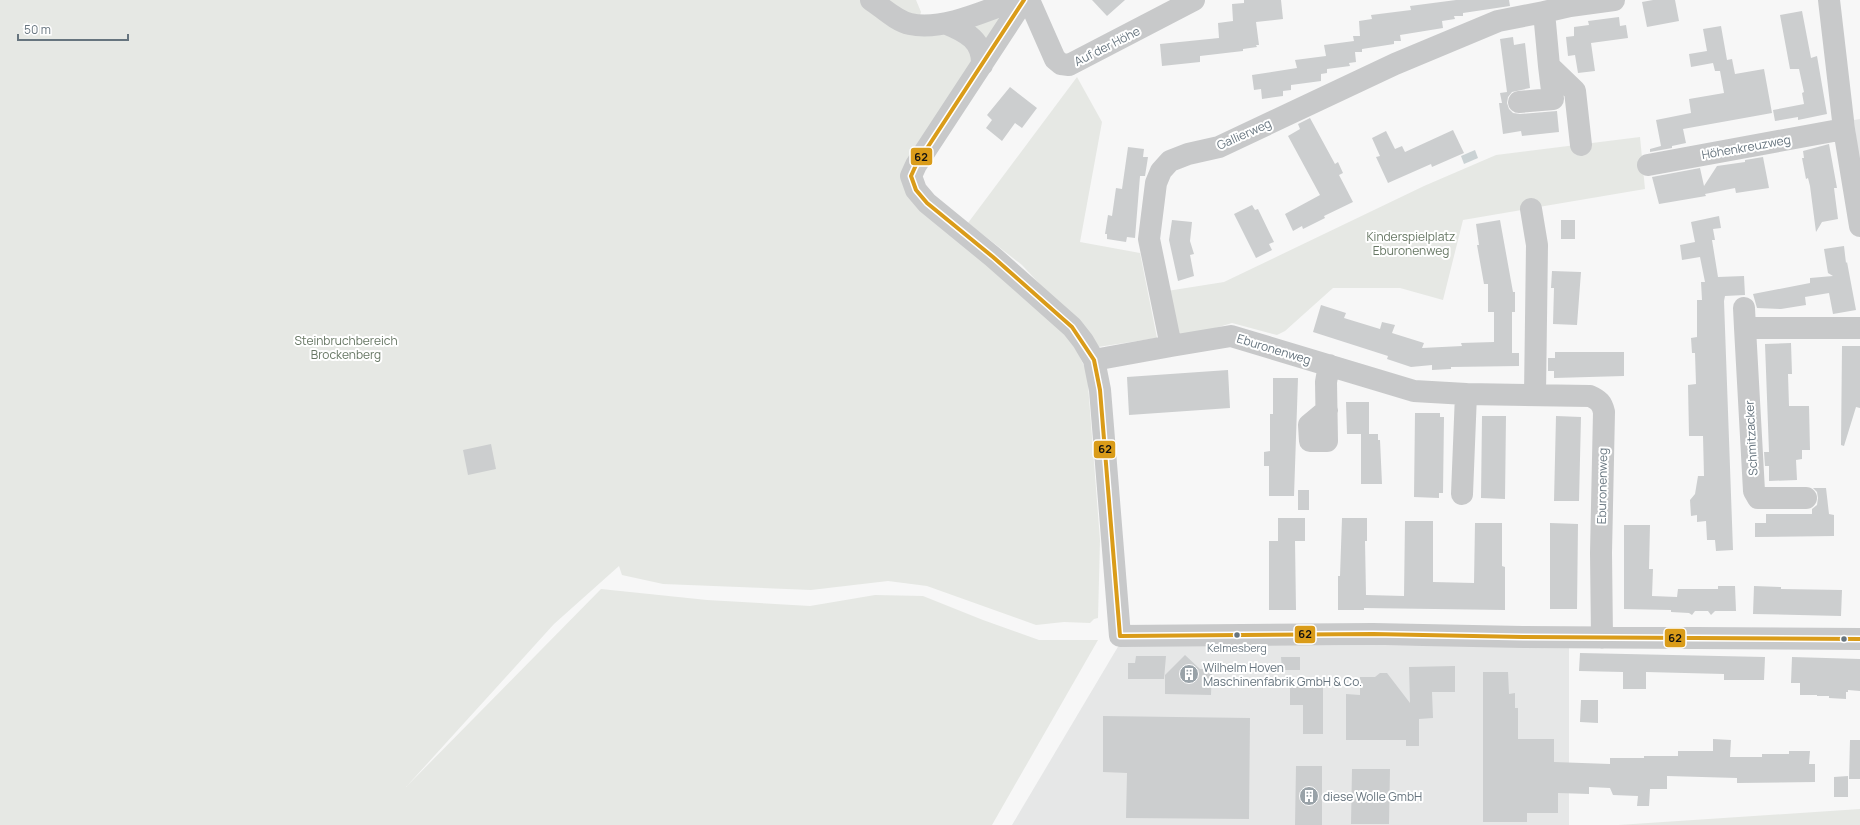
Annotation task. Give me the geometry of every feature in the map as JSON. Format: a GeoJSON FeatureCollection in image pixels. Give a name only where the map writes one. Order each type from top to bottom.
{"type":"FeatureCollection","features":[{"type":"Feature","properties":{"kind":"street"},"geometry":{"type":"LineString","coordinates":[[871,0],[895,17],[910,24],[947,24],[964,30],[980,47],[982,54],[982,65]]}},
{"type":"Feature","properties":{"kind":"street"},"geometry":{"type":"LineString","coordinates":[[947,24],[1014,0]]}},
{"type":"Feature","properties":{"kind":"street"},"geometry":{"type":"LineString","coordinates":[[1024,0],[916,165],[911,176],[916,190],[927,203],[1055,310],[1083,341],[1094,360],[1100,390],[1120,636],[1373,634],[1602,638],[1860,639]]}},
{"type":"Feature","properties":{"kind":"street","name":"Auf der Höhe"},"geometry":{"type":"LineString","coordinates":[[1029,0],[1055,59],[1061,64],[1069,65],[1194,0]]}},
{"type":"Feature","properties":{"kind":"street","name":"Gallierweg"},"geometry":{"type":"LineString","coordinates":[[1171,346],[1149,239],[1156,183],[1161,171],[1170,162],[1188,154],[1219,147],[1395,64],[1498,21],[1544,12],[1570,3],[1614,0]]}},
{"type":"Feature","properties":{"kind":"street"},"geometry":{"type":"LineString","coordinates":[[1829,0],[1844,129],[1860,226]]}},
{"type":"Feature","properties":{"kind":"street"},"geometry":{"type":"LineString","coordinates":[[1519,102],[1553,98],[1544,12]]}},
{"type":"Feature","properties":{"kind":"street"},"geometry":{"type":"LineString","coordinates":[[1549,66],[1575,91],[1581,145]]}},
{"type":"Feature","properties":{"kind":"street","name":"Höhenkreuzweg"},"geometry":{"type":"LineString","coordinates":[[1648,166],[1844,129]]}},
{"type":"Feature","properties":{"kind":"street"},"geometry":{"type":"LineString","coordinates":[[1531,209],[1537,245],[1535,394]]}},
{"type":"Feature","properties":{"kind":"street","name":"Schmitzacker"},"geometry":{"type":"LineString","coordinates":[[1806,498],[1758,498],[1754,491],[1745,318],[1860,328]]}},
{"type":"Feature","properties":{"kind":"street","name":"Eburonenweg"},"geometry":{"type":"LineString","coordinates":[[1171,346],[1231,336],[1414,391],[1466,394],[1590,396],[1598,400],[1603,405],[1602,638]]}},
{"type":"Feature","properties":{"kind":"street"},"geometry":{"type":"LineString","coordinates":[[1094,360],[1171,346]]}},
{"type":"Feature","properties":{"kind":"street"},"geometry":{"type":"LineString","coordinates":[[1327,410],[1326,382],[1329,366]]}},
{"type":"Feature","properties":{"kind":"street"},"geometry":{"type":"LineString","coordinates":[[1462,494],[1466,394]]}},
{"type":"Feature","properties":{"kind":"shaded area"},"geometry":{"type":"Polygon","coordinates":[[[1860,119],[1860,168],[1854,120],[1860,119]]]}},
{"type":"Feature","properties":{"kind":"shaded area"},"geometry":{"type":"Polygon","coordinates":[[[1475,150],[1478,158],[1464,164],[1461,156],[1475,150]]]}},
{"type":"Feature","properties":{"kind":"shaded area"},"geometry":{"type":"Polygon","coordinates":[[[1119,645],[1569,646],[1569,825],[1012,825],[1119,645]]]}},
{"type":"Feature","properties":{"kind":"green space","name":"Steinbruchbereich Brockenberg"},"geometry":{"type":"Polygon","coordinates":[[[0,0],[916,0],[921,12],[918,21],[1018,8],[908,195],[1065,327],[1087,372],[1100,540],[1098,618],[1094,619],[1090,623],[1064,622],[1036,625],[927,586],[888,581],[811,590],[663,584],[622,575],[619,566],[554,624],[406,787],[601,589],[707,600],[810,606],[875,595],[923,596],[1039,640],[1098,640],[992,825],[0,825],[0,0]]]}},
{"type":"Feature","properties":{"kind":"green space"},"geometry":{"type":"Polygon","coordinates":[[[1077,77],[1102,122],[1080,242],[1140,253],[1157,338],[1098,347],[1022,265],[968,223],[1077,77]]]}},
{"type":"Feature","properties":{"kind":"green space","name":"Kinderspielplatz Eburonenweg"},"geometry":{"type":"Polygon","coordinates":[[[1640,137],[1645,189],[1463,220],[1443,300],[1400,288],[1333,288],[1285,331],[1277,335],[1232,323],[1176,340],[1167,291],[1224,282],[1424,186],[1496,155],[1640,137]]]}},
{"type":"Feature","properties":{"kind":"green space"},"geometry":{"type":"Polygon","coordinates":[[[1860,809],[1860,825],[1618,825],[1860,809]]]}},
{"type":"Feature","properties":{"kind":"building"},"geometry":{"type":"Polygon","coordinates":[[[1092,0],[1125,0],[1107,16],[1092,0]]]}},
{"type":"Feature","properties":{"kind":"building"},"geometry":{"type":"Polygon","coordinates":[[[1244,0],[1281,0],[1283,19],[1256,22],[1259,45],[1256,45],[1257,47],[1243,49],[1243,51],[1200,56],[1200,62],[1162,66],[1160,44],[1219,38],[1218,23],[1233,21],[1232,4],[1244,3],[1244,0]]]}},
{"type":"Feature","properties":{"kind":"building"},"geometry":{"type":"Polygon","coordinates":[[[1456,0],[1509,0],[1510,6],[1463,13],[1463,16],[1454,16],[1455,19],[1442,21],[1443,28],[1400,35],[1401,41],[1394,41],[1394,44],[1362,49],[1362,52],[1355,52],[1356,62],[1349,63],[1350,66],[1327,69],[1327,73],[1321,74],[1321,81],[1291,85],[1291,90],[1283,91],[1283,96],[1262,99],[1261,89],[1254,90],[1252,75],[1297,68],[1295,60],[1326,56],[1324,45],[1354,41],[1353,36],[1360,36],[1359,21],[1372,19],[1371,15],[1411,10],[1410,6],[1456,0]]]}},
{"type":"Feature","properties":{"kind":"building"},"geometry":{"type":"Polygon","coordinates":[[[1653,0],[1675,0],[1679,21],[1647,27],[1642,2],[1653,0]]]}},
{"type":"Feature","properties":{"kind":"building"},"geometry":{"type":"Polygon","coordinates":[[[1802,11],[1811,58],[1817,56],[1827,114],[1798,120],[1798,117],[1775,121],[1773,110],[1804,104],[1802,93],[1804,92],[1799,69],[1790,69],[1780,15],[1802,11]]]}},
{"type":"Feature","properties":{"kind":"building"},"geometry":{"type":"Polygon","coordinates":[[[1619,17],[1620,26],[1626,25],[1628,38],[1591,43],[1595,71],[1578,73],[1575,55],[1568,56],[1566,37],[1574,36],[1574,27],[1589,25],[1588,21],[1619,17]]]}},
{"type":"Feature","properties":{"kind":"building"},"geometry":{"type":"Polygon","coordinates":[[[1721,26],[1727,60],[1732,59],[1735,74],[1764,69],[1772,113],[1683,129],[1686,143],[1672,146],[1672,148],[1650,152],[1650,149],[1661,146],[1656,120],[1691,113],[1689,99],[1724,93],[1720,71],[1715,71],[1713,63],[1691,67],[1689,54],[1707,51],[1703,29],[1721,26]]]}},
{"type":"Feature","properties":{"kind":"building"},"geometry":{"type":"Polygon","coordinates":[[[1513,37],[1514,45],[1525,43],[1530,88],[1512,92],[1508,97],[1507,103],[1509,109],[1513,113],[1520,114],[1557,111],[1559,132],[1522,136],[1521,131],[1503,134],[1499,103],[1502,103],[1500,93],[1507,92],[1500,39],[1513,37]]]}},
{"type":"Feature","properties":{"kind":"building"},"geometry":{"type":"Polygon","coordinates":[[[1010,87],[1037,108],[1022,128],[1015,123],[1002,141],[986,128],[992,120],[987,115],[1010,87]]]}},
{"type":"Feature","properties":{"kind":"building"},"geometry":{"type":"Polygon","coordinates":[[[1310,118],[1335,164],[1338,162],[1343,173],[1339,175],[1353,202],[1324,216],[1325,218],[1303,229],[1302,226],[1293,231],[1285,214],[1320,195],[1288,136],[1300,129],[1298,124],[1310,118]]]}},
{"type":"Feature","properties":{"kind":"building"},"geometry":{"type":"Polygon","coordinates":[[[1453,130],[1464,153],[1432,167],[1431,164],[1388,183],[1376,157],[1380,156],[1372,138],[1386,131],[1395,149],[1402,146],[1405,152],[1453,130]]]}},
{"type":"Feature","properties":{"kind":"building"},"geometry":{"type":"Polygon","coordinates":[[[1829,144],[1837,188],[1834,188],[1838,219],[1822,222],[1816,232],[1810,186],[1808,178],[1806,179],[1802,158],[1804,158],[1803,151],[1829,144]]]}},
{"type":"Feature","properties":{"kind":"building"},"geometry":{"type":"Polygon","coordinates":[[[1128,147],[1144,149],[1143,157],[1148,157],[1145,176],[1140,176],[1135,238],[1127,237],[1126,242],[1107,239],[1107,234],[1105,234],[1108,215],[1112,216],[1116,188],[1122,189],[1128,147]]]}},
{"type":"Feature","properties":{"kind":"building"},"geometry":{"type":"Polygon","coordinates":[[[1763,157],[1769,188],[1736,193],[1735,188],[1705,194],[1706,196],[1659,204],[1652,177],[1700,168],[1704,186],[1717,166],[1745,162],[1745,160],[1763,157]]]}},
{"type":"Feature","properties":{"kind":"building"},"geometry":{"type":"Polygon","coordinates":[[[1252,205],[1255,210],[1258,209],[1274,242],[1269,244],[1272,250],[1256,258],[1234,214],[1252,205]]]}},
{"type":"Feature","properties":{"kind":"building"},"geometry":{"type":"Polygon","coordinates":[[[1719,216],[1721,228],[1713,229],[1715,240],[1712,240],[1718,277],[1744,276],[1745,295],[1725,296],[1724,301],[1733,550],[1716,551],[1715,540],[1707,540],[1706,521],[1697,522],[1697,515],[1691,516],[1690,500],[1695,494],[1698,476],[1704,476],[1703,436],[1689,436],[1688,385],[1696,384],[1695,353],[1692,353],[1691,338],[1697,337],[1697,300],[1702,300],[1701,282],[1705,282],[1700,257],[1682,260],[1680,245],[1695,242],[1691,222],[1719,216]]]}},
{"type":"Feature","properties":{"kind":"building"},"geometry":{"type":"Polygon","coordinates":[[[1172,220],[1192,222],[1190,241],[1194,254],[1190,255],[1194,276],[1178,281],[1169,240],[1172,220]]]}},
{"type":"Feature","properties":{"kind":"building"},"geometry":{"type":"Polygon","coordinates":[[[1500,220],[1513,292],[1515,292],[1515,312],[1512,312],[1512,353],[1519,353],[1519,366],[1451,367],[1451,369],[1432,370],[1432,365],[1411,367],[1387,359],[1388,356],[1313,332],[1321,305],[1346,313],[1344,318],[1380,329],[1382,322],[1395,325],[1392,333],[1424,343],[1422,348],[1462,346],[1461,343],[1494,342],[1494,312],[1488,312],[1488,284],[1484,284],[1477,245],[1479,245],[1476,224],[1500,220]]]}},
{"type":"Feature","properties":{"kind":"building"},"geometry":{"type":"Polygon","coordinates":[[[1561,220],[1575,220],[1575,239],[1561,239],[1561,220]]]}},
{"type":"Feature","properties":{"kind":"building"},"geometry":{"type":"Polygon","coordinates":[[[1844,246],[1856,310],[1833,314],[1829,293],[1805,297],[1806,305],[1781,309],[1757,308],[1753,294],[1810,283],[1810,278],[1833,276],[1828,273],[1824,249],[1844,246]]]}},
{"type":"Feature","properties":{"kind":"building"},"geometry":{"type":"Polygon","coordinates":[[[1552,271],[1581,272],[1577,325],[1553,324],[1554,288],[1551,288],[1552,271]]]}},
{"type":"Feature","properties":{"kind":"building"},"geometry":{"type":"Polygon","coordinates":[[[1791,343],[1792,374],[1788,374],[1789,406],[1809,406],[1810,450],[1802,450],[1802,459],[1796,460],[1797,480],[1769,481],[1769,466],[1765,466],[1764,452],[1769,452],[1765,344],[1791,343]]]}},
{"type":"Feature","properties":{"kind":"building"},"geometry":{"type":"Polygon","coordinates":[[[1842,346],[1860,346],[1860,408],[1856,407],[1844,446],[1841,445],[1842,346]]]}},
{"type":"Feature","properties":{"kind":"building"},"geometry":{"type":"Polygon","coordinates":[[[1555,352],[1624,352],[1624,376],[1554,378],[1554,371],[1548,371],[1548,358],[1555,358],[1555,352]]]}},
{"type":"Feature","properties":{"kind":"building"},"geometry":{"type":"Polygon","coordinates":[[[1228,370],[1230,408],[1129,415],[1127,377],[1228,370]]]}},
{"type":"Feature","properties":{"kind":"building"},"geometry":{"type":"Polygon","coordinates":[[[1273,378],[1298,378],[1294,496],[1269,496],[1269,466],[1264,466],[1264,452],[1270,451],[1270,414],[1273,414],[1273,378]]]}},
{"type":"Feature","properties":{"kind":"building"},"geometry":{"type":"Polygon","coordinates":[[[1346,402],[1369,402],[1369,434],[1378,434],[1378,440],[1380,440],[1382,484],[1361,484],[1361,434],[1347,434],[1346,402]]]}},
{"type":"Feature","properties":{"kind":"building"},"geometry":{"type":"Polygon","coordinates":[[[1415,413],[1440,413],[1440,417],[1444,417],[1443,493],[1439,493],[1439,498],[1414,497],[1415,413]]]}},
{"type":"Feature","properties":{"kind":"building"},"geometry":{"type":"Polygon","coordinates":[[[1482,416],[1506,416],[1505,499],[1481,498],[1482,416]]]}},
{"type":"Feature","properties":{"kind":"building"},"geometry":{"type":"Polygon","coordinates":[[[1556,416],[1581,417],[1579,501],[1554,501],[1556,416]]]}},
{"type":"Feature","properties":{"kind":"building"},"geometry":{"type":"Polygon","coordinates":[[[491,444],[496,469],[468,475],[463,450],[491,444]]]}},
{"type":"Feature","properties":{"kind":"building"},"geometry":{"type":"Polygon","coordinates":[[[1813,488],[1826,488],[1829,514],[1834,515],[1834,536],[1755,537],[1755,523],[1766,523],[1766,514],[1812,514],[1812,509],[1817,505],[1818,498],[1817,492],[1813,488]]]}},
{"type":"Feature","properties":{"kind":"building"},"geometry":{"type":"Polygon","coordinates":[[[1298,490],[1309,490],[1309,510],[1298,510],[1298,490]]]}},
{"type":"Feature","properties":{"kind":"building"},"geometry":{"type":"Polygon","coordinates":[[[1278,518],[1305,518],[1305,541],[1295,541],[1296,610],[1269,610],[1269,541],[1278,541],[1278,518]]]}},
{"type":"Feature","properties":{"kind":"building"},"geometry":{"type":"Polygon","coordinates":[[[1342,518],[1367,518],[1367,541],[1365,541],[1366,595],[1404,596],[1405,521],[1433,521],[1433,582],[1474,583],[1475,523],[1502,523],[1502,566],[1505,567],[1505,610],[1364,608],[1364,610],[1338,610],[1338,576],[1340,576],[1342,518]]]}},
{"type":"Feature","properties":{"kind":"building"},"geometry":{"type":"Polygon","coordinates":[[[1550,523],[1578,524],[1577,609],[1550,609],[1550,523]]]}},
{"type":"Feature","properties":{"kind":"building"},"geometry":{"type":"Polygon","coordinates":[[[1624,525],[1650,525],[1649,569],[1653,569],[1652,596],[1677,597],[1678,589],[1718,589],[1718,586],[1735,586],[1736,611],[1715,611],[1711,615],[1708,611],[1695,611],[1692,615],[1689,613],[1671,612],[1671,610],[1624,609],[1624,525]]]}},
{"type":"Feature","properties":{"kind":"building"},"geometry":{"type":"Polygon","coordinates":[[[1754,586],[1781,587],[1781,589],[1842,590],[1841,616],[1753,614],[1754,586]]]}},
{"type":"Feature","properties":{"kind":"building"},"geometry":{"type":"Polygon","coordinates":[[[1580,653],[1765,657],[1764,680],[1724,680],[1724,674],[1646,672],[1646,689],[1623,689],[1623,672],[1579,671],[1580,653]]]}},
{"type":"Feature","properties":{"kind":"building","name":"Wilhelm Hoven Maschinenfabrik GmbH & Co."},"geometry":{"type":"Polygon","coordinates":[[[1185,655],[1200,669],[1212,669],[1211,695],[1165,694],[1165,675],[1185,655]]]}},
{"type":"Feature","properties":{"kind":"building"},"geometry":{"type":"Polygon","coordinates":[[[1136,656],[1166,656],[1164,679],[1128,679],[1128,663],[1135,663],[1136,656]]]}},
{"type":"Feature","properties":{"kind":"building"},"geometry":{"type":"Polygon","coordinates":[[[1281,657],[1300,657],[1300,670],[1282,670],[1281,657]]]}},
{"type":"Feature","properties":{"kind":"building"},"geometry":{"type":"Polygon","coordinates":[[[1792,657],[1860,659],[1860,691],[1848,690],[1848,692],[1846,692],[1846,699],[1829,698],[1829,696],[1800,695],[1800,683],[1791,683],[1792,657]]]}},
{"type":"Feature","properties":{"kind":"building"},"geometry":{"type":"Polygon","coordinates":[[[1455,666],[1455,692],[1432,692],[1433,718],[1419,719],[1419,746],[1406,746],[1406,740],[1346,740],[1346,694],[1360,695],[1360,677],[1375,677],[1380,673],[1387,673],[1410,703],[1409,667],[1455,666]]]}},
{"type":"Feature","properties":{"kind":"building"},"geometry":{"type":"Polygon","coordinates":[[[1483,672],[1508,672],[1509,694],[1515,693],[1515,708],[1518,708],[1518,739],[1554,739],[1554,762],[1610,764],[1610,758],[1678,756],[1678,751],[1713,751],[1713,739],[1731,740],[1730,757],[1762,757],[1762,754],[1789,754],[1789,751],[1810,751],[1809,764],[1815,764],[1815,782],[1737,783],[1737,778],[1667,776],[1667,789],[1650,789],[1649,806],[1637,806],[1638,796],[1613,795],[1610,788],[1589,787],[1589,794],[1558,793],[1558,813],[1527,813],[1527,822],[1483,822],[1483,672]]]}},
{"type":"Feature","properties":{"kind":"building"},"geometry":{"type":"Polygon","coordinates":[[[1290,685],[1323,686],[1323,734],[1303,734],[1303,705],[1290,705],[1290,685]]]}},
{"type":"Feature","properties":{"kind":"building"},"geometry":{"type":"Polygon","coordinates":[[[1581,700],[1598,700],[1598,723],[1580,722],[1581,700]]]}},
{"type":"Feature","properties":{"kind":"building"},"geometry":{"type":"Polygon","coordinates":[[[1103,716],[1250,718],[1249,819],[1126,818],[1127,773],[1103,772],[1103,716]]]}},
{"type":"Feature","properties":{"kind":"building"},"geometry":{"type":"Polygon","coordinates":[[[1850,740],[1860,740],[1860,779],[1849,779],[1850,740]]]}},
{"type":"Feature","properties":{"kind":"building","name":"diese Wolle GmbH"},"geometry":{"type":"Polygon","coordinates":[[[1296,766],[1322,766],[1322,825],[1295,825],[1296,766]]]}},
{"type":"Feature","properties":{"kind":"building"},"geometry":{"type":"Polygon","coordinates":[[[1352,769],[1390,769],[1389,824],[1351,824],[1352,769]]]}},
{"type":"Feature","properties":{"kind":"building"},"geometry":{"type":"Polygon","coordinates":[[[1848,776],[1848,797],[1834,797],[1834,777],[1848,776]]]}},
{"type":"Feature","properties":{"kind":"transit line","name":"62"},"geometry":{"type":"LineString","coordinates":[[1024,0],[916,165],[911,176],[916,190],[927,203],[993,257],[1072,327],[1094,360],[1100,390],[1120,636]]}},
{"type":"Feature","properties":{"kind":"transit line","name":"62"},"geometry":{"type":"LineString","coordinates":[[1120,636],[1373,634],[1523,637],[1860,639]]}},
{"type":"Feature","properties":{"kind":"place","name":"Kelmesberg"},"geometry":{"type":"Point","coordinates":[1237,635]}},
{"type":"Feature","properties":{"kind":"place","name":"Wilhelm Hoven Maschinenfabrik GmbH & Co."},"geometry":{"type":"Point","coordinates":[1189,674]}},
{"type":"Feature","properties":{"kind":"place","name":"diese Wolle GmbH"},"geometry":{"type":"Point","coordinates":[1309,796]}}]}
